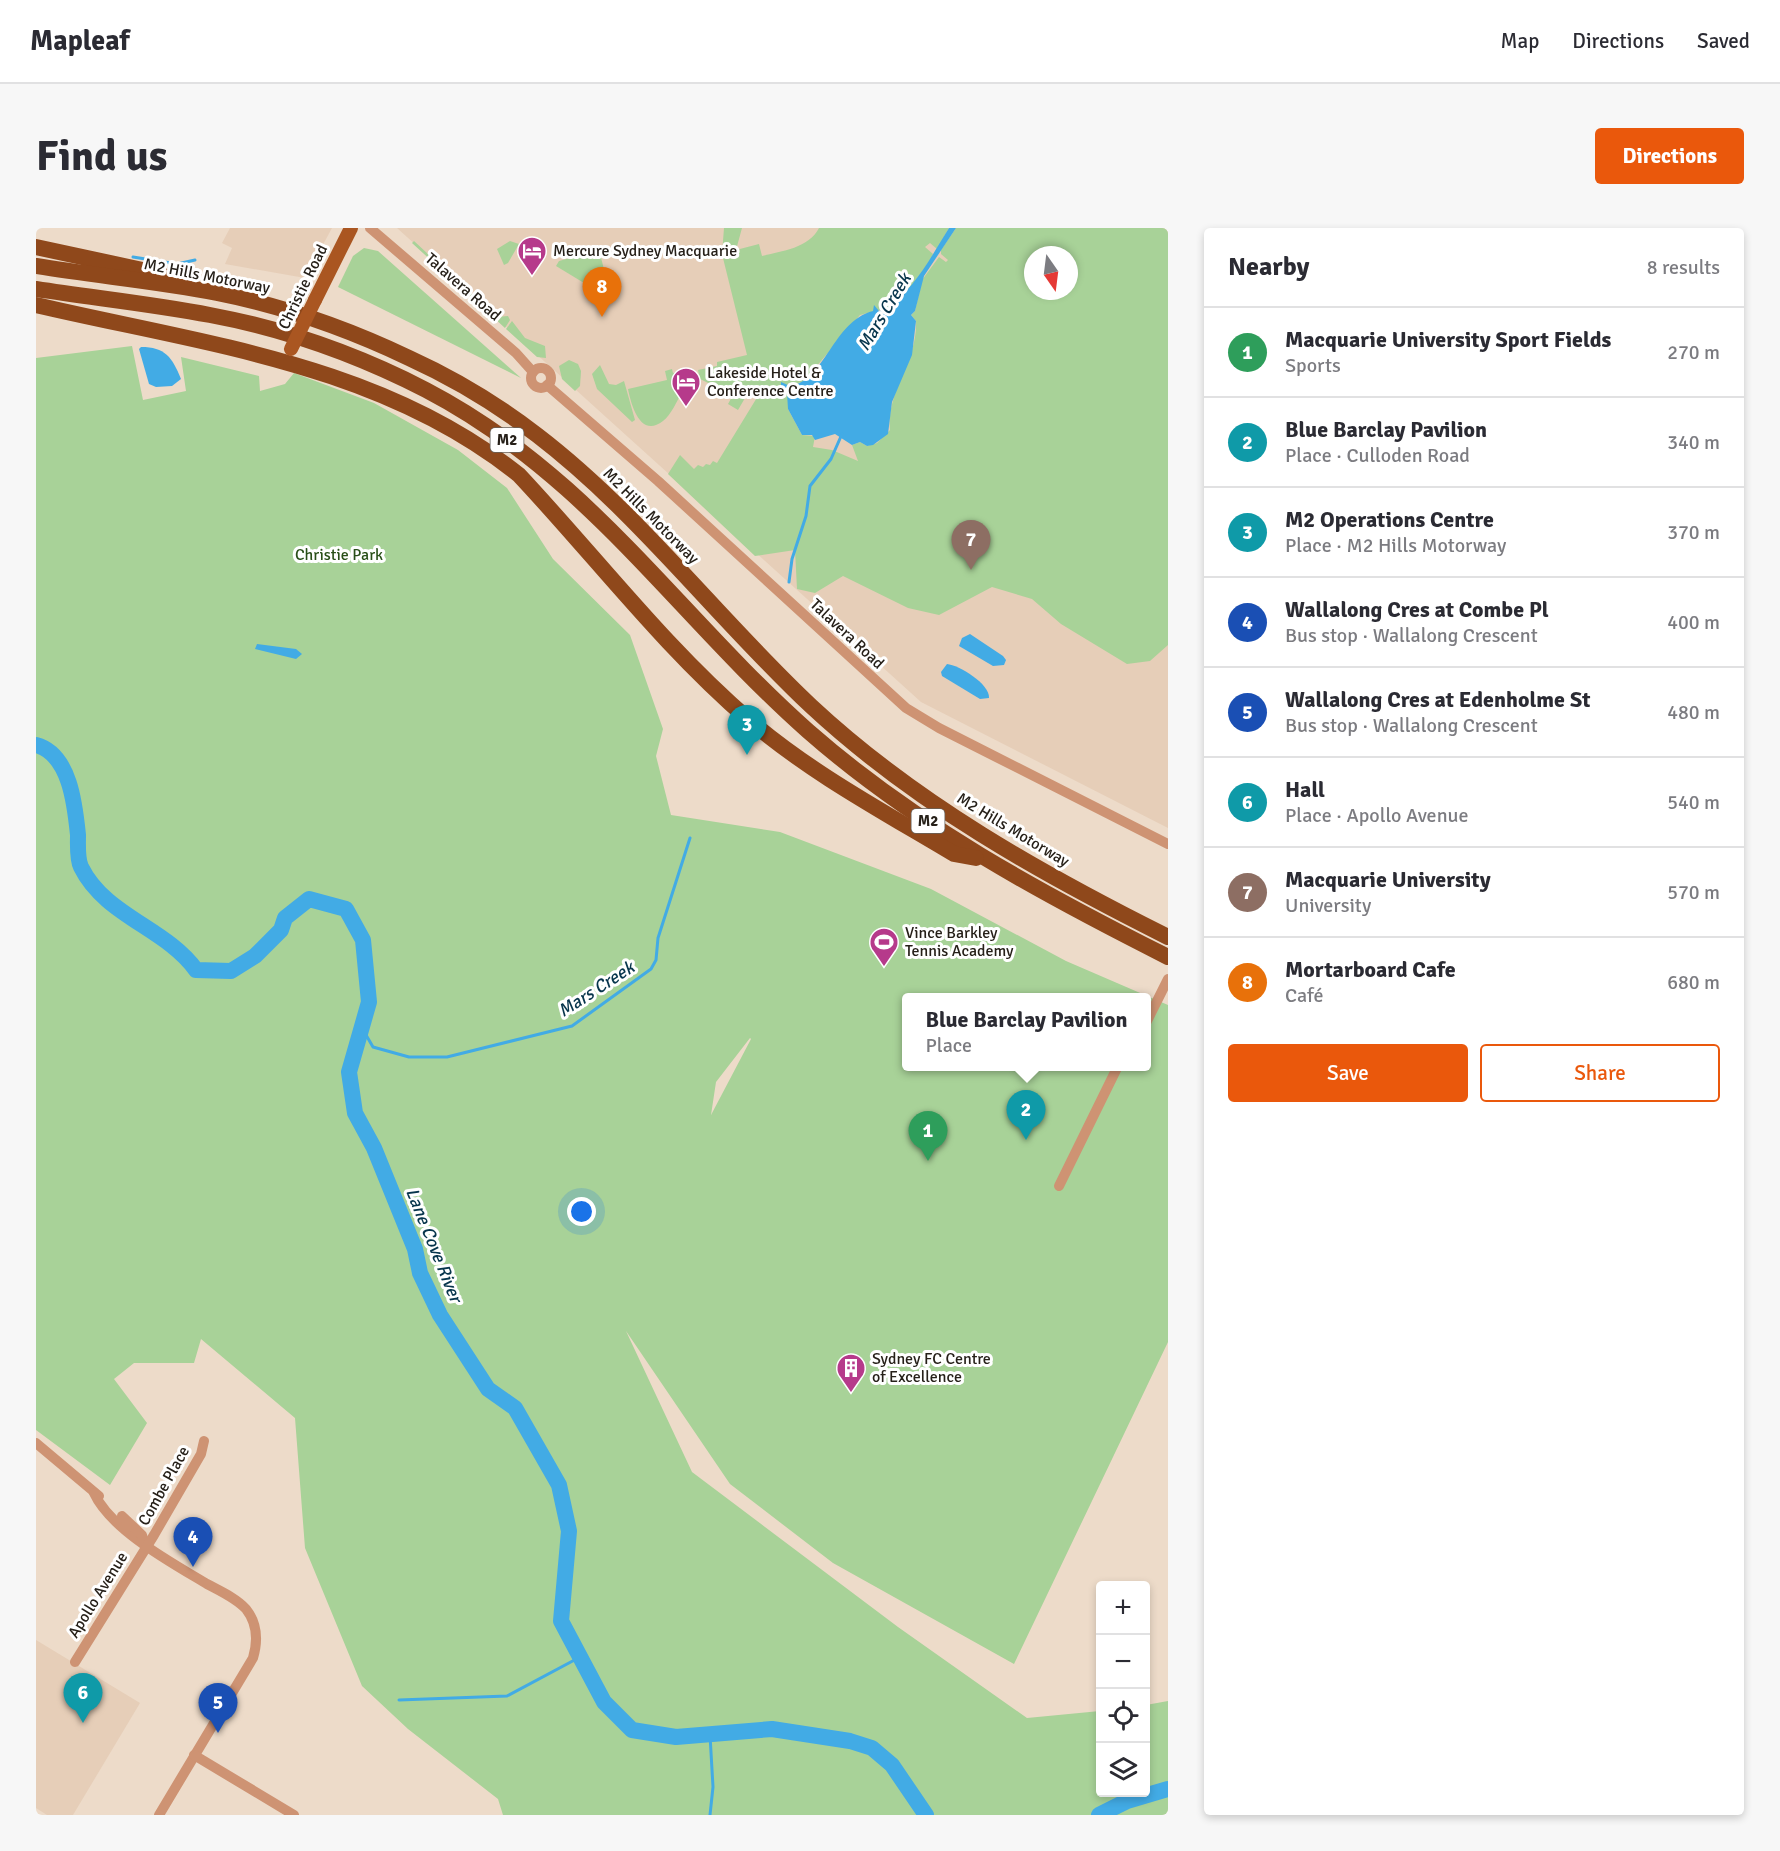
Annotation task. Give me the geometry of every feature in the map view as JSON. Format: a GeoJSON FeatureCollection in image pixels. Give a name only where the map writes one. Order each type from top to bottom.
{"type":"FeatureCollection","features":[{"type":"Feature","properties":{"kind":"highway","name":"M2"},"geometry":{"type":"LineString","coordinates":[[36,247],[285,300],[376,333],[418,355],[461,386]]}},
{"type":"Feature","properties":{"kind":"highway","name":"M2 Hills Motorway"},"geometry":{"type":"LineString","coordinates":[[36,266],[217,293],[268,305],[358,336],[411,359],[461,386],[536,434],[573,465],[667,556],[811,706],[882,764],[958,819],[1030,864],[1168,937]]}},
{"type":"Feature","properties":{"kind":"highway","name":"M2"},"geometry":{"type":"LineString","coordinates":[[36,289],[212,315],[295,336],[387,371],[474,418],[518,447],[585,504],[721,646],[809,731],[880,789],[983,859],[1168,957]]}},
{"type":"Feature","properties":{"kind":"highway","name":"M2"},"geometry":{"type":"LineString","coordinates":[[36,305],[246,351],[288,355],[364,386],[494,455],[519,475],[690,663],[750,721],[827,777],[954,854],[983,859]]}},
{"type":"Feature","properties":{"kind":"main road","name":"Christie Road"},"geometry":{"type":"LineString","coordinates":[[288,355],[351,228]]}},
{"type":"Feature","properties":{"kind":"street","name":"Talavera Road"},"geometry":{"type":"LineString","coordinates":[[370,228],[516,353],[533,372],[540,368],[546,369],[551,377],[547,385],[658,482],[906,708],[939,728],[1168,844]]}},
{"type":"Feature","properties":{"kind":"street"},"geometry":{"type":"LineString","coordinates":[[1151,1013],[1168,979]]}},
{"type":"Feature","properties":{"kind":"street"},"geometry":{"type":"LineString","coordinates":[[1059,1186],[1116,1071]]}},
{"type":"Feature","properties":{"kind":"street","name":"Combe Place"},"geometry":{"type":"LineString","coordinates":[[146,1543],[201,1454],[204,1441]]}},
{"type":"Feature","properties":{"kind":"street"},"geometry":{"type":"LineString","coordinates":[[36,1443],[142,1534],[146,1543],[240,1603],[254,1626],[256,1638],[253,1658],[159,1815]]}},
{"type":"Feature","properties":{"kind":"street","name":"Apollo Avenue"},"geometry":{"type":"LineString","coordinates":[[75,1662],[146,1543]]}},
{"type":"Feature","properties":{"kind":"street"},"geometry":{"type":"LineString","coordinates":[[194,1755],[294,1815]]}},
{"type":"Feature","properties":{"kind":"shaded area"},"geometry":{"type":"Polygon","coordinates":[[[230,228],[332,228],[305,278],[225,264],[232,248],[222,243],[230,228]]]}},
{"type":"Feature","properties":{"kind":"shaded area"},"geometry":{"type":"Polygon","coordinates":[[[397,228],[1168,228],[1168,828],[921,702],[397,228]]]}},
{"type":"Feature","properties":{"kind":"shaded area"},"geometry":{"type":"Polygon","coordinates":[[[36,1640],[140,1703],[73,1815],[47,1815],[36,1808],[36,1640]]]}},
{"type":"Feature","properties":{"kind":"green space"},"geometry":{"type":"Polygon","coordinates":[[[724,228],[742,228],[736,250],[759,244],[762,256],[802,244],[809,240],[819,228],[949,228],[937,249],[930,243],[925,247],[933,254],[913,285],[887,308],[860,315],[804,381],[793,385],[788,383],[788,409],[802,435],[815,436],[813,447],[832,450],[858,461],[852,445],[860,442],[867,446],[877,443],[890,430],[893,402],[908,363],[915,336],[916,321],[911,315],[915,311],[922,280],[939,257],[946,262],[948,260],[941,254],[941,250],[956,228],[1168,228],[1168,645],[1150,661],[1127,664],[1061,624],[1032,599],[992,587],[939,615],[908,608],[843,576],[815,593],[797,589],[795,550],[755,556],[668,474],[680,455],[694,469],[698,465],[703,467],[706,464],[710,465],[713,461],[717,463],[761,391],[752,386],[738,410],[728,404],[733,395],[700,379],[698,370],[717,366],[717,362],[747,355],[722,254],[724,228]]]}},
{"type":"Feature","properties":{"kind":"green space"},"geometry":{"type":"Polygon","coordinates":[[[414,241],[496,317],[508,316],[510,320],[505,328],[412,243],[414,241]]]}},
{"type":"Feature","properties":{"kind":"green space"},"geometry":{"type":"Polygon","coordinates":[[[510,241],[519,244],[508,263],[504,265],[497,249],[510,241]]]}},
{"type":"Feature","properties":{"kind":"green space"},"geometry":{"type":"Polygon","coordinates":[[[364,248],[378,251],[521,378],[338,287],[353,256],[364,248]]]}},
{"type":"Feature","properties":{"kind":"green space"},"geometry":{"type":"Polygon","coordinates":[[[599,250],[606,277],[584,283],[556,266],[559,261],[599,250]]]}},
{"type":"Feature","properties":{"kind":"green space"},"geometry":{"type":"Polygon","coordinates":[[[512,321],[525,338],[545,346],[546,358],[537,357],[506,329],[512,321]]]}},
{"type":"Feature","properties":{"kind":"green space","name":"Christie Park"},"geometry":{"type":"Polygon","coordinates":[[[132,346],[143,400],[186,391],[181,357],[259,376],[260,391],[285,384],[294,373],[374,403],[458,450],[507,488],[553,559],[630,635],[663,729],[656,756],[671,815],[780,832],[931,889],[1066,961],[1140,993],[902,993],[902,1071],[1151,1071],[1151,998],[1168,1005],[1168,1342],[1014,1664],[833,1563],[730,1484],[626,1331],[692,1472],[898,1627],[1027,1718],[1096,1711],[1096,1797],[1150,1797],[1150,1704],[1168,1701],[1168,1815],[503,1815],[498,1799],[408,1729],[362,1686],[305,1548],[295,1418],[201,1339],[194,1363],[134,1363],[114,1379],[147,1423],[110,1485],[36,1430],[36,358],[132,346]],[[750,1038],[716,1082],[711,1115],[751,1039],[750,1038]]]}},
{"type":"Feature","properties":{"kind":"green space"},"geometry":{"type":"Polygon","coordinates":[[[569,360],[578,364],[581,371],[580,386],[575,391],[562,379],[559,366],[569,360]]]}},
{"type":"Feature","properties":{"kind":"green space"},"geometry":{"type":"Polygon","coordinates":[[[600,365],[609,384],[616,385],[624,381],[635,420],[632,422],[597,389],[592,374],[600,365]]]}},
{"type":"Feature","properties":{"kind":"green space"},"geometry":{"type":"Polygon","coordinates":[[[672,369],[673,373],[693,369],[695,380],[689,390],[682,392],[674,408],[663,421],[648,426],[634,410],[628,389],[667,380],[665,371],[672,369]]]}},
{"type":"Feature","properties":{"kind":"water"},"geometry":{"type":"Polygon","coordinates":[[[949,228],[956,228],[924,276],[915,311],[911,315],[916,321],[912,355],[892,402],[888,434],[873,445],[867,446],[860,442],[852,445],[835,434],[815,440],[812,435],[802,435],[788,409],[786,389],[781,389],[781,382],[790,386],[802,382],[812,374],[848,326],[859,317],[873,311],[874,305],[879,311],[883,310],[904,293],[921,273],[949,228]]]}},
{"type":"Feature","properties":{"kind":"water"},"geometry":{"type":"Polygon","coordinates":[[[141,347],[156,349],[167,355],[181,379],[172,386],[156,387],[149,384],[139,349],[141,347]]]}},
{"type":"Feature","properties":{"kind":"water"},"geometry":{"type":"Polygon","coordinates":[[[970,634],[1003,656],[1006,660],[1004,665],[993,666],[959,646],[962,638],[970,634]]]}},
{"type":"Feature","properties":{"kind":"water"},"geometry":{"type":"Polygon","coordinates":[[[257,644],[296,649],[302,654],[296,659],[255,649],[257,644]]]}},
{"type":"Feature","properties":{"kind":"water"},"geometry":{"type":"Polygon","coordinates":[[[947,664],[973,676],[985,687],[989,698],[980,699],[942,676],[941,672],[947,664]]]}},
{"type":"Feature","properties":{"kind":"waterway"},"geometry":{"type":"LineString","coordinates":[[133,257],[177,264],[195,260]]}},
{"type":"Feature","properties":{"kind":"waterway","name":"Mars Creek"},"geometry":{"type":"LineString","coordinates":[[789,582],[792,559],[806,516],[810,486],[831,459],[842,434]]}},
{"type":"Feature","properties":{"kind":"waterway","name":"Lane Cove River"},"geometry":{"type":"LineString","coordinates":[[36,745],[47,750],[56,759],[69,782],[77,823],[79,860],[92,884],[120,910],[169,943],[196,970],[231,971],[255,956],[281,930],[285,918],[309,899],[346,909],[363,940],[369,1002],[349,1072],[355,1113],[374,1148],[415,1249],[420,1273],[440,1315],[488,1389],[515,1408],[559,1485],[569,1531],[561,1621],[604,1702],[632,1730],[676,1737],[772,1729],[850,1741],[872,1748],[892,1765],[926,1815]]}},
{"type":"Feature","properties":{"kind":"waterway","name":"Mars Creek"},"geometry":{"type":"LineString","coordinates":[[362,1028],[373,1047],[409,1057],[447,1057],[572,1026],[651,969],[656,960],[658,938],[690,838]]}},
{"type":"Feature","properties":{"kind":"waterway"},"geometry":{"type":"LineString","coordinates":[[399,1700],[507,1696],[582,1656]]}},
{"type":"Feature","properties":{"kind":"waterway"},"geometry":{"type":"LineString","coordinates":[[710,1735],[713,1787],[710,1815]]}},
{"type":"Feature","properties":{"kind":"waterway","name":"Lane Cove River"},"geometry":{"type":"LineString","coordinates":[[1099,1815],[1127,1801],[1168,1789]]}},
{"type":"Feature","properties":{"kind":"place","name":"Mercure Sydney Macquarie"},"geometry":{"type":"Point","coordinates":[532,276]}},
{"type":"Feature","properties":{"kind":"place","name":"Mortarboard Cafe"},"geometry":{"type":"Point","coordinates":[602,317]}},
{"type":"Feature","properties":{"kind":"place","name":"Lakeside Hotel & Conference Centre"},"geometry":{"type":"Point","coordinates":[686,408]}},
{"type":"Feature","properties":{"kind":"place","name":"Macquarie University"},"geometry":{"type":"Point","coordinates":[971,570]}},
{"type":"Feature","properties":{"kind":"place","name":"M2 Operations Centre"},"geometry":{"type":"Point","coordinates":[747,755]}},
{"type":"Feature","properties":{"kind":"place","name":"Vince Barkley Tennis Academy"},"geometry":{"type":"Point","coordinates":[884,968]}},
{"type":"Feature","properties":{"kind":"place","name":"Blue Barclay Pavilion"},"geometry":{"type":"Point","coordinates":[1026,1140]}},
{"type":"Feature","properties":{"kind":"place","name":"Macquarie University Sport Fields"},"geometry":{"type":"Point","coordinates":[928,1161]}},
{"type":"Feature","properties":{"kind":"place","name":"Sydney FC Centre of Excellence"},"geometry":{"type":"Point","coordinates":[851,1394]}},
{"type":"Feature","properties":{"kind":"place","name":"Wallalong Cres at Combe Pl"},"geometry":{"type":"Point","coordinates":[193,1567]}},
{"type":"Feature","properties":{"kind":"place","name":"Hall"},"geometry":{"type":"Point","coordinates":[83,1723]}},
{"type":"Feature","properties":{"kind":"place","name":"Wallalong Cres at Edenholme St"},"geometry":{"type":"Point","coordinates":[218,1733]}}]}
